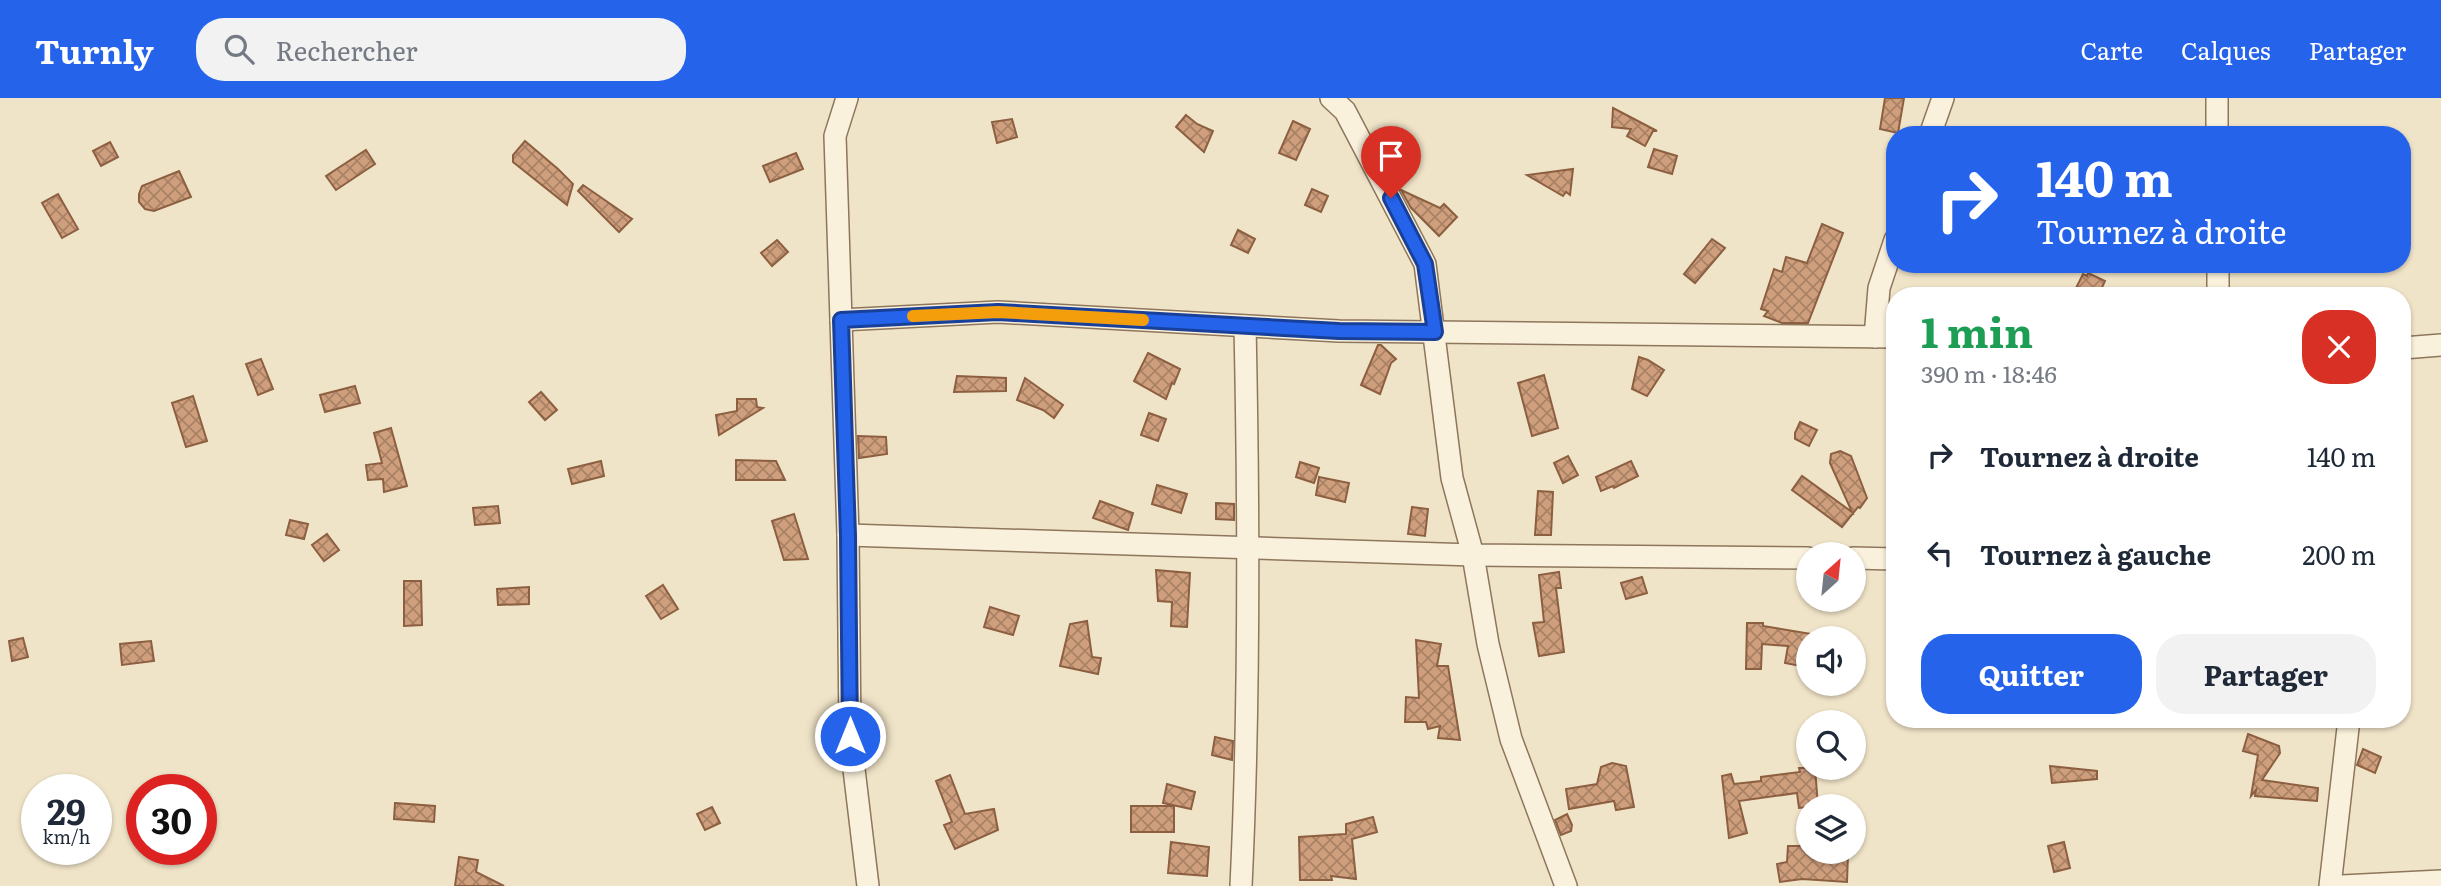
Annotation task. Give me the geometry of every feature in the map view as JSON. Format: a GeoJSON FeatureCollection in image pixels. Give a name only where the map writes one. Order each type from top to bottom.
{"type":"FeatureCollection","features":[{"type":"Feature","properties":{"kind":"street"},"geometry":{"type":"LineString","coordinates":[[847,98],[835,136],[848,536],[850,736],[868,886]]}},
{"type":"Feature","properties":{"kind":"street"},"geometry":{"type":"LineString","coordinates":[[1331,98],[1345,111],[1425,264],[1451,478],[1473,555],[1488,644],[1511,739],[1566,886]]}},
{"type":"Feature","properties":{"kind":"street"},"geometry":{"type":"LineString","coordinates":[[1933,126],[1942,98]]}},
{"type":"Feature","properties":{"kind":"street"},"geometry":{"type":"LineString","coordinates":[[2217,98],[2217,126]]}},
{"type":"Feature","properties":{"kind":"street"},"geometry":{"type":"LineString","coordinates":[[841,320],[998,312],[1339,331],[1885,337],[1879,288],[1886,267]]}},
{"type":"Feature","properties":{"kind":"street"},"geometry":{"type":"LineString","coordinates":[[1241,886],[1246,776],[1249,548],[1245,326]]}},
{"type":"Feature","properties":{"kind":"street"},"geometry":{"type":"LineString","coordinates":[[2411,347],[2441,345]]}},
{"type":"Feature","properties":{"kind":"street"},"geometry":{"type":"LineString","coordinates":[[848,536],[1473,555],[1796,558]]}},
{"type":"Feature","properties":{"kind":"street"},"geometry":{"type":"LineString","coordinates":[[1866,558],[1886,559]]}},
{"type":"Feature","properties":{"kind":"street"},"geometry":{"type":"LineString","coordinates":[[2330,886],[2348,728]]}},
{"type":"Feature","properties":{"kind":"street"},"geometry":{"type":"LineString","coordinates":[[2342,886],[2441,881]]}},
{"type":"Feature","properties":{"kind":"building"},"geometry":{"type":"Polygon","coordinates":[[[1885,98],[1904,98],[1899,126],[1886,126],[1886,130],[1880,129],[1885,98]]]}},
{"type":"Feature","properties":{"kind":"building"},"geometry":{"type":"Polygon","coordinates":[[[1613,108],[1657,131],[1653,131],[1645,146],[1627,136],[1631,129],[1612,127],[1613,108]]]}},
{"type":"Feature","properties":{"kind":"building"},"geometry":{"type":"Polygon","coordinates":[[[1186,115],[1197,124],[1213,131],[1204,152],[1176,127],[1186,115]]]}},
{"type":"Feature","properties":{"kind":"building"},"geometry":{"type":"Polygon","coordinates":[[[1012,119],[1017,137],[997,143],[992,122],[1012,119]]]}},
{"type":"Feature","properties":{"kind":"building"},"geometry":{"type":"Polygon","coordinates":[[[1293,121],[1310,129],[1296,160],[1279,153],[1293,121]]]}},
{"type":"Feature","properties":{"kind":"building"},"geometry":{"type":"Polygon","coordinates":[[[525,141],[573,184],[567,205],[513,162],[513,155],[525,141]]]}},
{"type":"Feature","properties":{"kind":"building"},"geometry":{"type":"Polygon","coordinates":[[[110,142],[118,157],[101,166],[93,151],[110,142]]]}},
{"type":"Feature","properties":{"kind":"building"},"geometry":{"type":"Polygon","coordinates":[[[1654,149],[1677,156],[1672,174],[1648,167],[1654,149]]]}},
{"type":"Feature","properties":{"kind":"building"},"geometry":{"type":"Polygon","coordinates":[[[366,150],[375,164],[336,190],[326,176],[366,150]]]}},
{"type":"Feature","properties":{"kind":"building"},"geometry":{"type":"Polygon","coordinates":[[[796,153],[803,169],[770,182],[763,166],[796,153]]]}},
{"type":"Feature","properties":{"kind":"building"},"geometry":{"type":"Polygon","coordinates":[[[1573,169],[1570,195],[1566,192],[1563,196],[1527,175],[1573,169]]]}},
{"type":"Feature","properties":{"kind":"building"},"geometry":{"type":"Polygon","coordinates":[[[179,171],[191,197],[154,211],[145,209],[139,202],[142,186],[179,171]]]}},
{"type":"Feature","properties":{"kind":"building"},"geometry":{"type":"Polygon","coordinates":[[[583,185],[632,219],[619,232],[578,191],[583,185]]]}},
{"type":"Feature","properties":{"kind":"building"},"geometry":{"type":"Polygon","coordinates":[[[1312,189],[1328,196],[1321,212],[1305,205],[1312,189]]]}},
{"type":"Feature","properties":{"kind":"building"},"geometry":{"type":"Polygon","coordinates":[[[1401,190],[1440,208],[1444,204],[1457,217],[1439,236],[1411,208],[1401,190]]]}},
{"type":"Feature","properties":{"kind":"building"},"geometry":{"type":"Polygon","coordinates":[[[58,194],[78,229],[62,238],[42,203],[58,194]]]}},
{"type":"Feature","properties":{"kind":"building"},"geometry":{"type":"Polygon","coordinates":[[[1822,224],[1843,233],[1808,323],[1782,323],[1764,316],[1768,311],[1761,309],[1774,269],[1782,272],[1786,257],[1807,263],[1822,224]]]}},
{"type":"Feature","properties":{"kind":"building"},"geometry":{"type":"Polygon","coordinates":[[[1238,230],[1255,239],[1248,253],[1231,245],[1238,230]]]}},
{"type":"Feature","properties":{"kind":"building"},"geometry":{"type":"Polygon","coordinates":[[[1712,239],[1725,248],[1695,283],[1684,274],[1712,239]]]}},
{"type":"Feature","properties":{"kind":"building"},"geometry":{"type":"Polygon","coordinates":[[[777,240],[788,252],[772,266],[761,253],[777,240]]]}},
{"type":"Feature","properties":{"kind":"building"},"geometry":{"type":"Polygon","coordinates":[[[2088,273],[2105,281],[2102,287],[2076,287],[2083,274],[2087,276],[2088,273]]]}},
{"type":"Feature","properties":{"kind":"building"},"geometry":{"type":"Polygon","coordinates":[[[1378,345],[1396,359],[1391,363],[1380,394],[1361,385],[1378,345]]]}},
{"type":"Feature","properties":{"kind":"building"},"geometry":{"type":"Polygon","coordinates":[[[1148,353],[1180,369],[1166,399],[1134,381],[1148,353]]]}},
{"type":"Feature","properties":{"kind":"building"},"geometry":{"type":"Polygon","coordinates":[[[1639,357],[1664,370],[1647,396],[1632,389],[1639,357]]]}},
{"type":"Feature","properties":{"kind":"building"},"geometry":{"type":"Polygon","coordinates":[[[261,359],[273,389],[258,395],[246,364],[261,359]]]}},
{"type":"Feature","properties":{"kind":"building"},"geometry":{"type":"Polygon","coordinates":[[[1544,375],[1558,428],[1532,436],[1518,383],[1544,375]]]}},
{"type":"Feature","properties":{"kind":"building"},"geometry":{"type":"Polygon","coordinates":[[[957,376],[1006,378],[1006,391],[954,392],[957,376]]]}},
{"type":"Feature","properties":{"kind":"building"},"geometry":{"type":"Polygon","coordinates":[[[1025,378],[1063,405],[1054,418],[1043,410],[1017,400],[1025,378]]]}},
{"type":"Feature","properties":{"kind":"building"},"geometry":{"type":"Polygon","coordinates":[[[355,386],[360,403],[325,412],[320,395],[355,386]]]}},
{"type":"Feature","properties":{"kind":"building"},"geometry":{"type":"Polygon","coordinates":[[[541,392],[557,410],[545,420],[529,402],[541,392]]]}},
{"type":"Feature","properties":{"kind":"building"},"geometry":{"type":"Polygon","coordinates":[[[193,396],[207,441],[186,447],[172,403],[193,396]]]}},
{"type":"Feature","properties":{"kind":"building"},"geometry":{"type":"Polygon","coordinates":[[[737,399],[756,399],[757,407],[763,408],[719,435],[716,415],[737,411],[737,399]]]}},
{"type":"Feature","properties":{"kind":"building"},"geometry":{"type":"Polygon","coordinates":[[[1149,413],[1166,419],[1158,441],[1141,435],[1149,413]]]}},
{"type":"Feature","properties":{"kind":"building"},"geometry":{"type":"Polygon","coordinates":[[[1800,422],[1817,430],[1809,446],[1795,439],[1800,422]]]}},
{"type":"Feature","properties":{"kind":"building"},"geometry":{"type":"Polygon","coordinates":[[[391,428],[407,486],[384,492],[383,479],[368,480],[366,465],[382,463],[374,433],[391,428]]]}},
{"type":"Feature","properties":{"kind":"building"},"geometry":{"type":"Polygon","coordinates":[[[858,436],[886,437],[887,454],[859,458],[858,436]]]}},
{"type":"Feature","properties":{"kind":"building"},"geometry":{"type":"Polygon","coordinates":[[[1840,451],[1851,456],[1867,498],[1842,527],[1792,490],[1802,476],[1852,512],[1830,463],[1831,454],[1840,451]]]}},
{"type":"Feature","properties":{"kind":"building"},"geometry":{"type":"Polygon","coordinates":[[[1568,456],[1578,475],[1563,483],[1554,463],[1568,456]]]}},
{"type":"Feature","properties":{"kind":"building"},"geometry":{"type":"Polygon","coordinates":[[[736,460],[776,461],[785,480],[736,480],[736,460]]]}},
{"type":"Feature","properties":{"kind":"building"},"geometry":{"type":"Polygon","coordinates":[[[601,461],[604,476],[572,484],[568,469],[601,461]]]}},
{"type":"Feature","properties":{"kind":"building"},"geometry":{"type":"Polygon","coordinates":[[[1631,461],[1638,476],[1614,488],[1613,486],[1601,491],[1596,477],[1631,461]]]}},
{"type":"Feature","properties":{"kind":"building"},"geometry":{"type":"Polygon","coordinates":[[[1300,462],[1319,468],[1314,483],[1296,477],[1300,462]]]}},
{"type":"Feature","properties":{"kind":"building"},"geometry":{"type":"Polygon","coordinates":[[[1319,477],[1349,483],[1345,502],[1316,495],[1319,477]]]}},
{"type":"Feature","properties":{"kind":"building"},"geometry":{"type":"Polygon","coordinates":[[[1157,485],[1187,494],[1181,513],[1152,504],[1157,485]]]}},
{"type":"Feature","properties":{"kind":"building"},"geometry":{"type":"Polygon","coordinates":[[[1538,491],[1553,492],[1551,535],[1535,535],[1538,491]]]}},
{"type":"Feature","properties":{"kind":"building"},"geometry":{"type":"Polygon","coordinates":[[[1100,501],[1133,513],[1128,530],[1093,518],[1100,501]]]}},
{"type":"Feature","properties":{"kind":"building"},"geometry":{"type":"Polygon","coordinates":[[[1216,503],[1234,504],[1234,520],[1216,519],[1216,503]]]}},
{"type":"Feature","properties":{"kind":"building"},"geometry":{"type":"Polygon","coordinates":[[[498,506],[500,523],[475,525],[473,508],[498,506]]]}},
{"type":"Feature","properties":{"kind":"building"},"geometry":{"type":"Polygon","coordinates":[[[1412,507],[1428,509],[1425,536],[1408,534],[1412,507]]]}},
{"type":"Feature","properties":{"kind":"building"},"geometry":{"type":"Polygon","coordinates":[[[794,514],[808,559],[784,560],[772,521],[794,514]]]}},
{"type":"Feature","properties":{"kind":"building"},"geometry":{"type":"Polygon","coordinates":[[[290,520],[308,524],[304,539],[286,535],[290,520]]]}},
{"type":"Feature","properties":{"kind":"building"},"geometry":{"type":"Polygon","coordinates":[[[327,534],[339,550],[324,561],[312,545],[327,534]]]}},
{"type":"Feature","properties":{"kind":"building"},"geometry":{"type":"Polygon","coordinates":[[[1156,570],[1190,573],[1187,627],[1171,626],[1172,602],[1158,601],[1156,570]]]}},
{"type":"Feature","properties":{"kind":"building"},"geometry":{"type":"Polygon","coordinates":[[[1559,572],[1561,588],[1556,588],[1564,652],[1539,656],[1533,623],[1544,622],[1539,575],[1559,572]]]}},
{"type":"Feature","properties":{"kind":"building"},"geometry":{"type":"Polygon","coordinates":[[[1642,577],[1647,593],[1626,599],[1621,583],[1642,577]]]}},
{"type":"Feature","properties":{"kind":"building"},"geometry":{"type":"Polygon","coordinates":[[[404,581],[421,581],[422,625],[404,626],[404,581]]]}},
{"type":"Feature","properties":{"kind":"building"},"geometry":{"type":"Polygon","coordinates":[[[663,585],[678,609],[661,619],[646,596],[663,585]]]}},
{"type":"Feature","properties":{"kind":"building"},"geometry":{"type":"Polygon","coordinates":[[[529,587],[529,604],[498,605],[497,589],[529,587]]]}},
{"type":"Feature","properties":{"kind":"building"},"geometry":{"type":"Polygon","coordinates":[[[990,607],[1019,616],[1013,635],[984,627],[990,607]]]}},
{"type":"Feature","properties":{"kind":"building"},"geometry":{"type":"Polygon","coordinates":[[[1087,621],[1092,657],[1101,658],[1098,674],[1060,666],[1070,624],[1087,621]]]}},
{"type":"Feature","properties":{"kind":"building"},"geometry":{"type":"Polygon","coordinates":[[[1747,623],[1763,623],[1763,626],[1796,631],[1796,665],[1785,663],[1788,646],[1762,644],[1761,669],[1746,669],[1747,623]]]}},
{"type":"Feature","properties":{"kind":"building"},"geometry":{"type":"Polygon","coordinates":[[[23,638],[28,657],[12,661],[9,641],[23,638]]]}},
{"type":"Feature","properties":{"kind":"building"},"geometry":{"type":"Polygon","coordinates":[[[1416,640],[1441,644],[1437,666],[1448,666],[1460,740],[1438,738],[1440,726],[1428,729],[1426,722],[1405,722],[1406,697],[1419,698],[1416,640]]]}},
{"type":"Feature","properties":{"kind":"building"},"geometry":{"type":"Polygon","coordinates":[[[151,641],[154,661],[122,665],[120,644],[151,641]]]}},
{"type":"Feature","properties":{"kind":"building"},"geometry":{"type":"Polygon","coordinates":[[[2248,734],[2279,746],[2280,753],[2262,780],[2318,788],[2317,801],[2255,796],[2256,790],[2251,796],[2258,755],[2243,751],[2248,734]]]}},
{"type":"Feature","properties":{"kind":"building"},"geometry":{"type":"Polygon","coordinates":[[[1215,737],[1233,741],[1232,760],[1212,755],[1215,737]]]}},
{"type":"Feature","properties":{"kind":"building"},"geometry":{"type":"Polygon","coordinates":[[[2363,749],[2381,757],[2375,773],[2357,765],[2363,749]]]}},
{"type":"Feature","properties":{"kind":"building"},"geometry":{"type":"Polygon","coordinates":[[[1612,763],[1626,766],[1634,807],[1616,810],[1614,801],[1569,809],[1566,789],[1597,784],[1601,767],[1612,763]]]}},
{"type":"Feature","properties":{"kind":"building"},"geometry":{"type":"Polygon","coordinates":[[[2050,766],[2097,771],[2097,779],[2052,783],[2050,766]]]}},
{"type":"Feature","properties":{"kind":"building"},"geometry":{"type":"Polygon","coordinates":[[[1796,773],[1796,780],[1816,780],[1817,794],[1797,793],[1739,801],[1747,833],[1729,838],[1722,776],[1731,774],[1734,784],[1761,781],[1761,777],[1796,773]]]}},
{"type":"Feature","properties":{"kind":"building"},"geometry":{"type":"Polygon","coordinates":[[[950,775],[965,814],[994,809],[998,830],[955,849],[944,825],[952,822],[936,781],[950,775]]]}},
{"type":"Feature","properties":{"kind":"building"},"geometry":{"type":"Polygon","coordinates":[[[1167,784],[1195,792],[1191,809],[1163,803],[1167,784]]]}},
{"type":"Feature","properties":{"kind":"building"},"geometry":{"type":"Polygon","coordinates":[[[395,803],[435,806],[434,822],[394,819],[395,803]]]}},
{"type":"Feature","properties":{"kind":"building"},"geometry":{"type":"Polygon","coordinates":[[[1131,806],[1174,806],[1174,832],[1131,832],[1131,806]]]}},
{"type":"Feature","properties":{"kind":"building"},"geometry":{"type":"Polygon","coordinates":[[[712,807],[720,823],[705,830],[697,814],[712,807]]]}},
{"type":"Feature","properties":{"kind":"building"},"geometry":{"type":"Polygon","coordinates":[[[1567,814],[1572,825],[1571,831],[1561,835],[1555,820],[1567,814]]]}},
{"type":"Feature","properties":{"kind":"building"},"geometry":{"type":"Polygon","coordinates":[[[1373,817],[1377,832],[1352,839],[1356,879],[1331,876],[1332,880],[1300,880],[1299,837],[1346,834],[1346,824],[1373,817]]]}},
{"type":"Feature","properties":{"kind":"building"},"geometry":{"type":"Polygon","coordinates":[[[1171,842],[1209,847],[1207,876],[1168,873],[1171,842]]]}},
{"type":"Feature","properties":{"kind":"building"},"geometry":{"type":"Polygon","coordinates":[[[2064,842],[2070,868],[2054,872],[2048,846],[2064,842]]]}},
{"type":"Feature","properties":{"kind":"building"},"geometry":{"type":"Polygon","coordinates":[[[1788,846],[1796,846],[1796,864],[1848,864],[1847,882],[1802,879],[1780,882],[1777,864],[1787,862],[1788,846]]]}},
{"type":"Feature","properties":{"kind":"building"},"geometry":{"type":"Polygon","coordinates":[[[459,857],[478,860],[476,872],[504,886],[455,886],[459,857]]]}},
{"type":"Feature","properties":{"kind":"slow traffic"},"geometry":{"type":"LineString","coordinates":[[913,316],[998,312],[1143,320]]}},
{"type":"Feature","properties":{"kind":"route"},"geometry":{"type":"LineString","coordinates":[[850,736],[848,536],[841,320],[998,312],[1339,331],[1435,332],[1425,264],[1391,198]]}}]}
